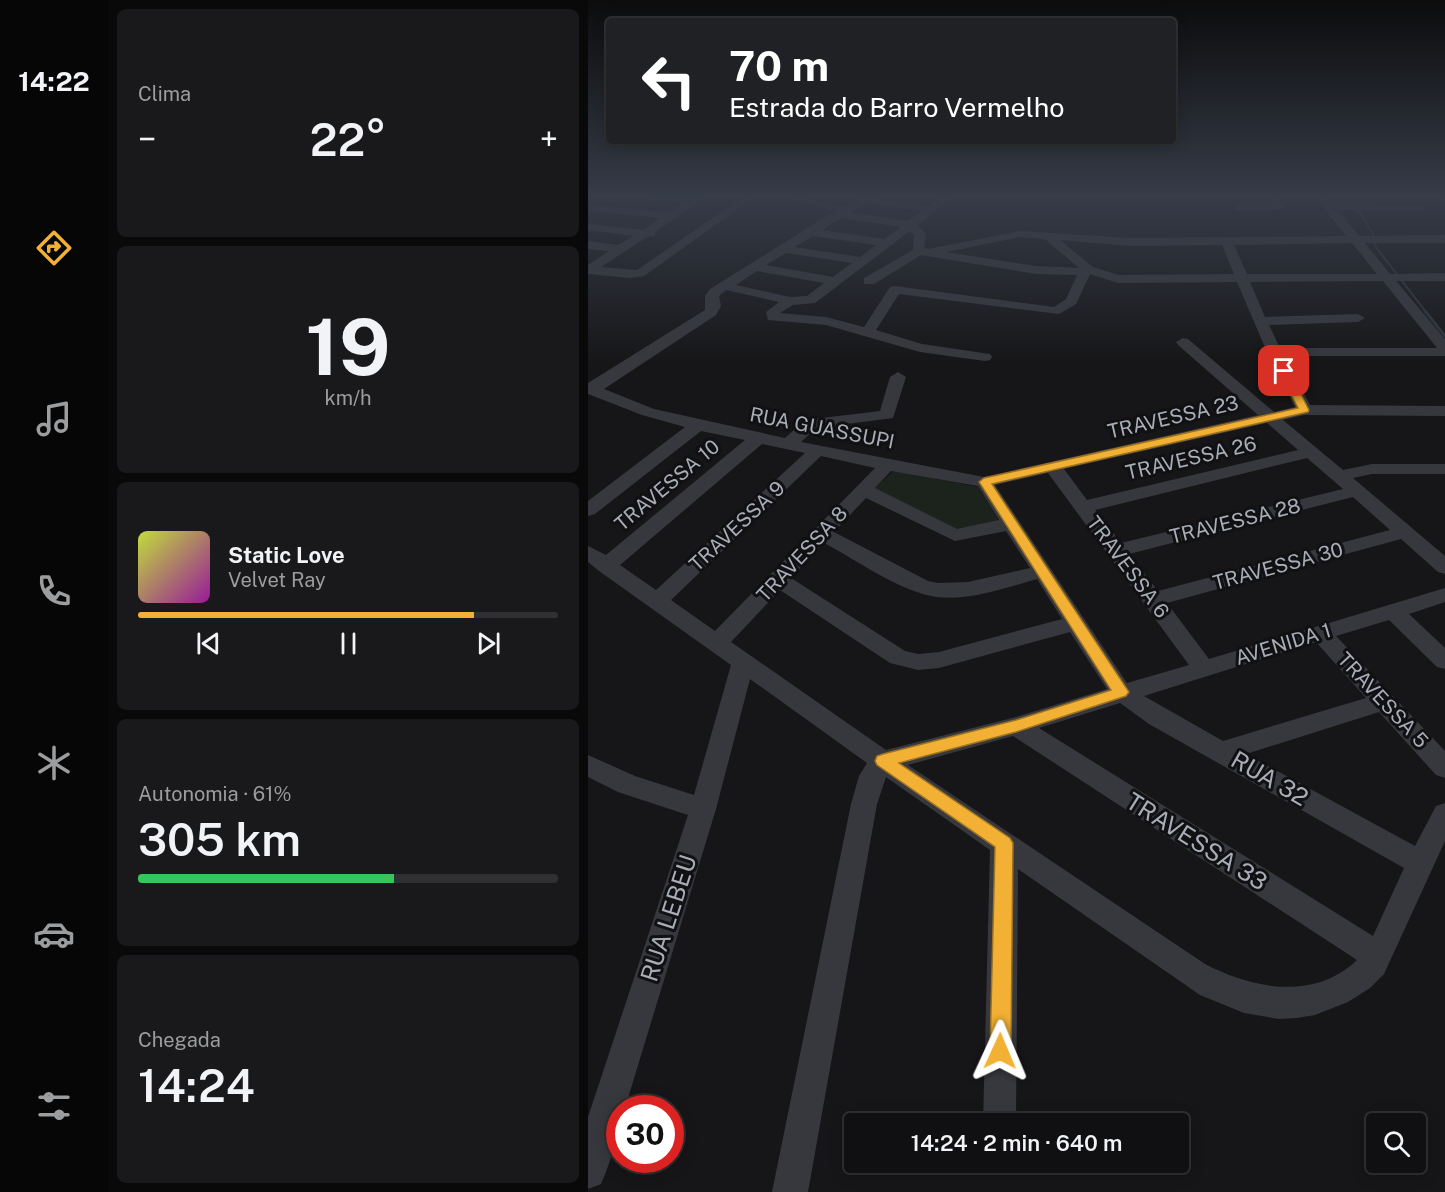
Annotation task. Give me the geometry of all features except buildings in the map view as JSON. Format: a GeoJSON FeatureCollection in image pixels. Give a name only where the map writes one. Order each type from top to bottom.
{"type":"FeatureCollection","features":[{"type":"Feature","properties":{"kind":"street"},"geometry":{"type":"LineString","coordinates":[[589,269],[615,253]]}},
{"type":"Feature","properties":{"kind":"street"},"geometry":{"type":"LineString","coordinates":[[589,269],[640,273],[670,253]]}},
{"type":"Feature","properties":{"kind":"street"},"geometry":{"type":"LineString","coordinates":[[590,389],[711,312],[714,306],[712,296],[777,253]]}},
{"type":"Feature","properties":{"kind":"street"},"geometry":{"type":"LineString","coordinates":[[807,253],[862,261]]}},
{"type":"Feature","properties":{"kind":"street"},"geometry":{"type":"LineString","coordinates":[[724,286],[790,301],[810,300],[874,253]]}},
{"type":"Feature","properties":{"kind":"street"},"geometry":{"type":"LineString","coordinates":[[869,281],[922,253]]}},
{"type":"Feature","properties":{"kind":"street"},"geometry":{"type":"LineString","coordinates":[[927,253],[1036,270],[1087,271],[1118,279],[1445,277]]}},
{"type":"Feature","properties":{"kind":"street"},"geometry":{"type":"LineString","coordinates":[[1066,253],[1087,271]]}},
{"type":"Feature","properties":{"kind":"street"},"geometry":{"type":"LineString","coordinates":[[1231,253],[1260,321],[1304,410],[1445,411]]}},
{"type":"Feature","properties":{"kind":"street"},"geometry":{"type":"LineString","coordinates":[[1379,253],[1445,350]]}},
{"type":"Feature","properties":{"kind":"street"},"geometry":{"type":"LineString","coordinates":[[754,267],[834,281]]}},
{"type":"Feature","properties":{"kind":"street"},"geometry":{"type":"LineString","coordinates":[[848,271],[861,274],[875,285],[895,291],[1054,311],[1069,306],[1074,300],[1087,271]]}},
{"type":"Feature","properties":{"kind":"street"},"geometry":{"type":"LineString","coordinates":[[868,332],[895,291]]}},
{"type":"Feature","properties":{"kind":"street"},"geometry":{"type":"LineString","coordinates":[[790,301],[773,312],[773,317],[826,321],[920,348],[985,357]]}},
{"type":"Feature","properties":{"kind":"street"},"geometry":{"type":"LineString","coordinates":[[1260,321],[1358,318]]}},
{"type":"Feature","properties":{"kind":"street"},"geometry":{"type":"LineString","coordinates":[[1183,342],[1445,567]]}},
{"type":"Feature","properties":{"kind":"street"},"geometry":{"type":"LineString","coordinates":[[1275,352],[1445,350]]}},
{"type":"Feature","properties":{"kind":"street"},"geometry":{"type":"LineString","coordinates":[[788,444],[812,424],[887,415],[891,407],[892,390],[898,377]]}},
{"type":"Feature","properties":{"kind":"street","name":"RUA GUASSUPI"},"geometry":{"type":"LineString","coordinates":[[590,389],[648,412],[698,426],[984,482],[1052,466]]}},
{"type":"Feature","properties":{"kind":"street","name":"TRAVESSA 23"},"geometry":{"type":"LineString","coordinates":[[1052,466],[1304,410]]}},
{"type":"Feature","properties":{"kind":"street"},"geometry":{"type":"LineString","coordinates":[[588,510],[698,426]]}},
{"type":"Feature","properties":{"kind":"street","name":"TRAVESSA 10"},"geometry":{"type":"LineString","coordinates":[[606,566],[757,439]]}},
{"type":"Feature","properties":{"kind":"street","name":"TRAVESSA 9"},"geometry":{"type":"LineString","coordinates":[[656,602],[818,450]]}},
{"type":"Feature","properties":{"kind":"street","name":"TRAVESSA 26"},"geometry":{"type":"LineString","coordinates":[[1082,507],[1310,452]]}},
{"type":"Feature","properties":{"kind":"street","name":"TRAVESSA 8"},"geometry":{"type":"LineString","coordinates":[[717,643],[820,533],[888,465]]}},
{"type":"Feature","properties":{"kind":"street","name":"TRAVESSA 6"},"geometry":{"type":"LineString","coordinates":[[1052,466],[1204,668]]}},
{"type":"Feature","properties":{"kind":"street"},"geometry":{"type":"LineString","coordinates":[[1338,476],[1372,469],[1445,470]]}},
{"type":"Feature","properties":{"kind":"street"},"geometry":{"type":"LineString","coordinates":[[984,482],[1121,692]]}},
{"type":"Feature","properties":{"kind":"street"},"geometry":{"type":"LineString","coordinates":[[863,489],[954,535],[1011,524]]}},
{"type":"Feature","properties":{"kind":"street","name":"TRAVESSA 28"},"geometry":{"type":"LineString","coordinates":[[1115,551],[1356,491]]}},
{"type":"Feature","properties":{"kind":"street","name":"TRAVESSA 30"},"geometry":{"type":"LineString","coordinates":[[1152,600],[1405,532]]}},
{"type":"Feature","properties":{"kind":"street"},"geometry":{"type":"LineString","coordinates":[[820,533],[923,587],[938,591],[967,589],[1042,571]]}},
{"type":"Feature","properties":{"kind":"street"},"geometry":{"type":"LineString","coordinates":[[588,552],[883,761],[1194,975],[1236,996],[1270,1004],[1296,1005],[1317,1000],[1344,988],[1366,972],[1378,956],[1445,814]]}},
{"type":"Feature","properties":{"kind":"street"},"geometry":{"type":"LineString","coordinates":[[778,579],[898,657],[918,662],[939,660],[1074,623]]}},
{"type":"Feature","properties":{"kind":"street","name":"AVENIDA 1"},"geometry":{"type":"LineString","coordinates":[[883,761],[1016,726],[1121,692],[1445,595]]}},
{"type":"Feature","properties":{"kind":"street"},"geometry":{"type":"LineString","coordinates":[[1393,611],[1445,661]]}},
{"type":"Feature","properties":{"kind":"street","name":"TRAVESSA 5"},"geometry":{"type":"LineString","coordinates":[[1320,633],[1445,768]]}},
{"type":"Feature","properties":{"kind":"street","name":"RUA LEBEU"},"geometry":{"type":"LineString","coordinates":[[588,1171],[703,809],[743,662]]}},
{"type":"Feature","properties":{"kind":"street","name":"RUA 32"},"geometry":{"type":"LineString","coordinates":[[1121,692],[1158,717],[1420,863]]}},
{"type":"Feature","properties":{"kind":"street"},"geometry":{"type":"LineString","coordinates":[[1224,752],[1384,700]]}},
{"type":"Feature","properties":{"kind":"street","name":"TRAVESSA 33"},"geometry":{"type":"LineString","coordinates":[[1016,726],[1378,956]]}},
{"type":"Feature","properties":{"kind":"street"},"geometry":{"type":"LineString","coordinates":[[790,1192],[864,804],[872,776],[883,761]]}},
{"type":"Feature","properties":{"kind":"street"},"geometry":{"type":"LineString","coordinates":[[588,765],[627,784],[703,809]]}},
{"type":"Feature","properties":{"kind":"street"},"geometry":{"type":"LineString","coordinates":[[999,1113],[1004,843]]}},
{"type":"Feature","properties":{"kind":"shaded area"},"geometry":{"type":"Polygon","coordinates":[[[894,471],[978,487],[1000,523],[956,531],[875,488],[894,471]]]}},
{"type":"Feature","properties":{"kind":"waterway"},"geometry":{"type":"LineString","coordinates":[[1380,253],[1426,312]]}},
{"type":"Feature","properties":{"kind":"waterway"},"geometry":{"type":"LineString","coordinates":[[1425,311],[1445,336]]}},
{"type":"Feature","properties":{"kind":"route"},"geometry":{"type":"LineString","coordinates":[[1000,1051],[1004,843],[883,761],[1016,726],[1121,692],[984,482],[1304,410],[1284,371]]}}]}
